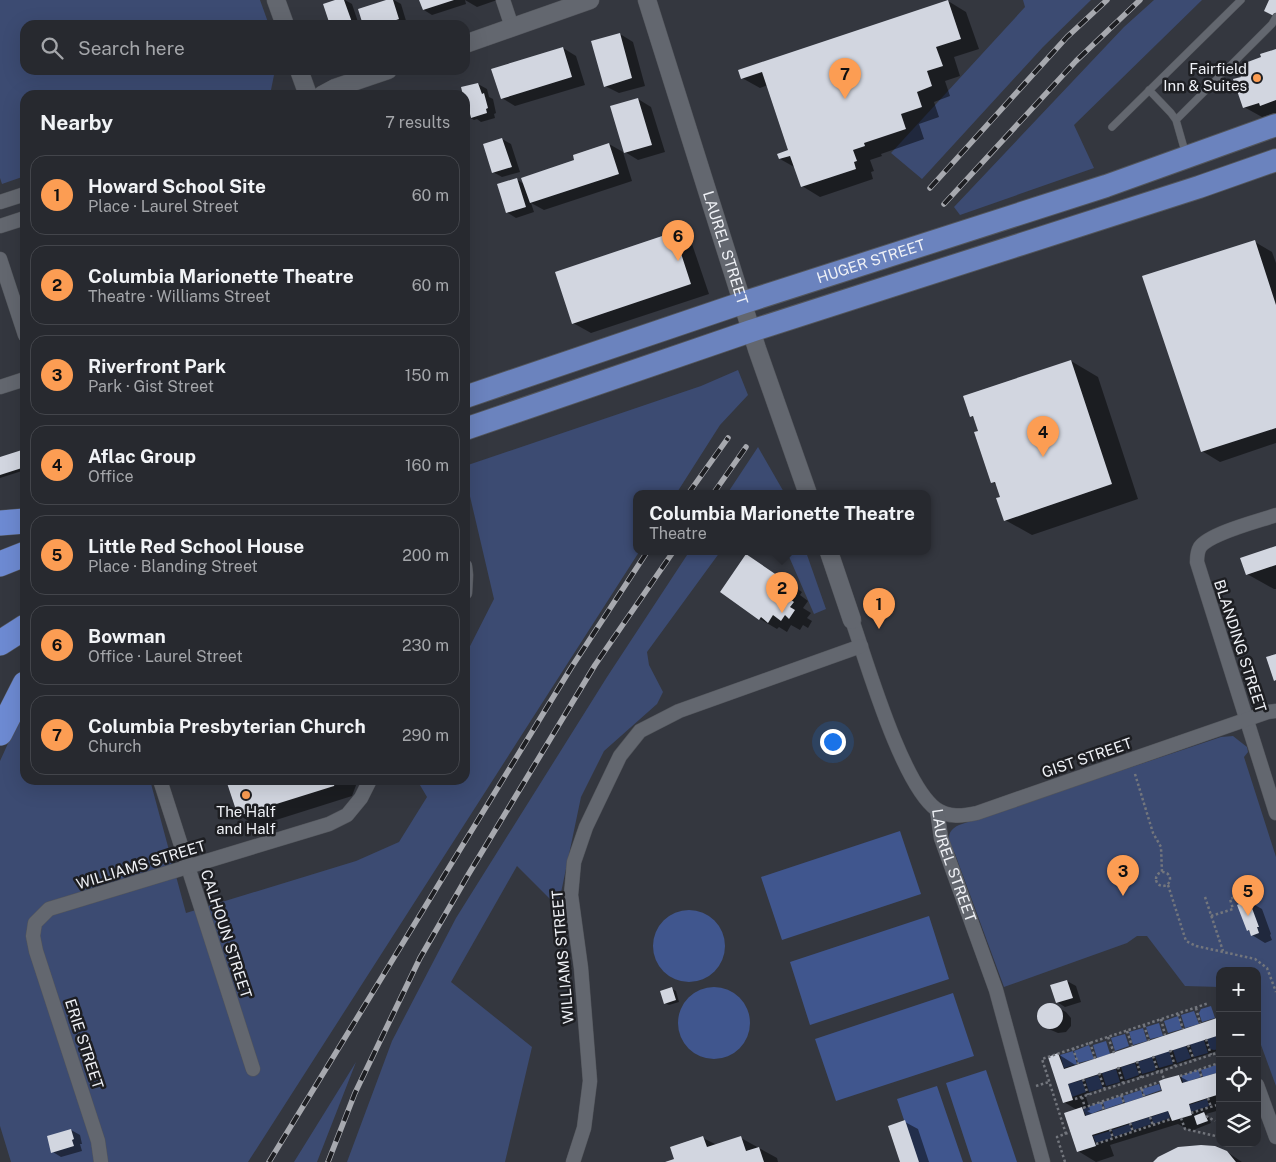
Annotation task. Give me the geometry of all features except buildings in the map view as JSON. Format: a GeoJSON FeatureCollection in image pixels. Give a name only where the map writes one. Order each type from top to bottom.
{"type":"FeatureCollection","features":[{"type":"Feature","properties":{"kind":"highway","name":"HUGER STREET"},"geometry":{"type":"LineString","coordinates":[[470,395],[742,303],[1106,186],[1276,125]]}},
{"type":"Feature","properties":{"kind":"highway","name":"HUGER STREET"},"geometry":{"type":"LineString","coordinates":[[470,427],[751,331],[1276,160]]}},
{"type":"Feature","properties":{"kind":"highway"},"geometry":{"type":"LineString","coordinates":[[0,523],[20,521]]}},
{"type":"Feature","properties":{"kind":"highway"},"geometry":{"type":"LineString","coordinates":[[0,564],[20,556]]}},
{"type":"Feature","properties":{"kind":"highway"},"geometry":{"type":"LineString","coordinates":[[0,643],[20,630]]}},
{"type":"Feature","properties":{"kind":"highway"},"geometry":{"type":"LineString","coordinates":[[0,733],[20,694]]}},
{"type":"Feature","properties":{"kind":"street"},"geometry":{"type":"LineString","coordinates":[[276,0],[282,20]]}},
{"type":"Feature","properties":{"kind":"street"},"geometry":{"type":"LineString","coordinates":[[503,0],[512,27]]}},
{"type":"Feature","properties":{"kind":"street"},"geometry":{"type":"LineString","coordinates":[[470,42],[590,0]]}},
{"type":"Feature","properties":{"kind":"street","name":"LAUREL STREET"},"geometry":{"type":"LineString","coordinates":[[647,0],[751,331],[807,490]]}},
{"type":"Feature","properties":{"kind":"street"},"geometry":{"type":"LineString","coordinates":[[301,75],[306,90]]}},
{"type":"Feature","properties":{"kind":"street"},"geometry":{"type":"LineString","coordinates":[[331,90],[373,75]]}},
{"type":"Feature","properties":{"kind":"street"},"geometry":{"type":"LineString","coordinates":[[0,202],[20,196]]}},
{"type":"Feature","properties":{"kind":"street"},"geometry":{"type":"LineString","coordinates":[[0,226],[20,220]]}},
{"type":"Feature","properties":{"kind":"street"},"geometry":{"type":"LineString","coordinates":[[0,259],[20,319]]}},
{"type":"Feature","properties":{"kind":"street"},"geometry":{"type":"LineString","coordinates":[[0,387],[20,381]]}},
{"type":"Feature","properties":{"kind":"street","name":"BLANDING STREET"},"geometry":{"type":"LineString","coordinates":[[1276,515],[1221,533],[1207,540],[1200,547],[1197,554],[1197,562],[1276,813]]}},
{"type":"Feature","properties":{"kind":"street","name":"LAUREL STREET"},"geometry":{"type":"LineString","coordinates":[[830,555],[887,718],[910,774],[920,792],[937,810],[941,838],[996,990],[1043,1162]]}},
{"type":"Feature","properties":{"kind":"street","name":"WILLIAMS STREET"},"geometry":{"type":"LineString","coordinates":[[573,1162],[584,1128],[590,1081],[580,968],[571,895],[574,862],[586,827],[620,756],[640,731],[679,711],[861,646]]}},
{"type":"Feature","properties":{"kind":"street","name":"GIST STREET"},"geometry":{"type":"LineString","coordinates":[[937,810],[952,816],[974,813],[1276,711]]}},
{"type":"Feature","properties":{"kind":"street","name":"CALHOUN STREET"},"geometry":{"type":"LineString","coordinates":[[162,785],[253,1069]]}},
{"type":"Feature","properties":{"kind":"street","name":"WILLIAMS STREET"},"geometry":{"type":"LineString","coordinates":[[33,936],[35,923],[49,909],[328,824],[347,815],[361,798],[368,785]]}},
{"type":"Feature","properties":{"kind":"street","name":"ERIE STREET"},"geometry":{"type":"LineString","coordinates":[[33,936],[36,951],[98,1141],[101,1162]]}},
{"type":"Feature","properties":{"kind":"street"},"geometry":{"type":"LineString","coordinates":[[1261,1096],[1276,1138]]}},
{"type":"Feature","properties":{"kind":"lane"},"geometry":{"type":"LineString","coordinates":[[1112,127],[1240,0]]}},
{"type":"Feature","properties":{"kind":"lane"},"geometry":{"type":"LineString","coordinates":[[1176,120],[1272,24],[1276,17]]}},
{"type":"Feature","properties":{"kind":"lane"},"geometry":{"type":"LineString","coordinates":[[1149,90],[1176,120],[1186,157]]}},
{"type":"Feature","properties":{"kind":"path"},"geometry":{"type":"LineString","coordinates":[[1131,760],[1151,828],[1161,847],[1162,872]]}},
{"type":"Feature","properties":{"kind":"path"},"geometry":{"type":"LineString","coordinates":[[1168,885],[1161,886],[1156,881],[1157,876],[1162,872],[1167,872],[1170,876],[1168,885],[1186,941],[1196,946],[1248,957],[1262,963],[1270,975],[1276,992]]}},
{"type":"Feature","properties":{"kind":"path"},"geometry":{"type":"LineString","coordinates":[[1211,916],[1233,909],[1230,899],[1249,892]]}},
{"type":"Feature","properties":{"kind":"path"},"geometry":{"type":"LineString","coordinates":[[1205,897],[1223,951]]}},
{"type":"Feature","properties":{"kind":"path"},"geometry":{"type":"LineString","coordinates":[[1066,1134],[1042,1059],[1209,1004]]}},
{"type":"Feature","properties":{"kind":"path"},"geometry":{"type":"LineString","coordinates":[[1196,1008],[1200,1024]]}},
{"type":"Feature","properties":{"kind":"path"},"geometry":{"type":"LineString","coordinates":[[1178,1014],[1183,1029]]}},
{"type":"Feature","properties":{"kind":"path"},"geometry":{"type":"LineString","coordinates":[[1160,1020],[1165,1035]]}},
{"type":"Feature","properties":{"kind":"path"},"geometry":{"type":"LineString","coordinates":[[1144,1025],[1148,1041]]}},
{"type":"Feature","properties":{"kind":"path"},"geometry":{"type":"LineString","coordinates":[[1127,1030],[1132,1046]]}},
{"type":"Feature","properties":{"kind":"path"},"geometry":{"type":"LineString","coordinates":[[1108,1036],[1114,1053]]}},
{"type":"Feature","properties":{"kind":"path"},"geometry":{"type":"LineString","coordinates":[[1206,1039],[1211,1055]]}},
{"type":"Feature","properties":{"kind":"path"},"geometry":{"type":"LineString","coordinates":[[1090,1042],[1095,1059]]}},
{"type":"Feature","properties":{"kind":"path"},"geometry":{"type":"LineString","coordinates":[[1188,1045],[1194,1060]]}},
{"type":"Feature","properties":{"kind":"path"},"geometry":{"type":"LineString","coordinates":[[1072,1048],[1078,1064]]}},
{"type":"Feature","properties":{"kind":"path"},"geometry":{"type":"LineString","coordinates":[[1170,1050],[1176,1066]]}},
{"type":"Feature","properties":{"kind":"path"},"geometry":{"type":"LineString","coordinates":[[1075,1100],[1216,1053]]}},
{"type":"Feature","properties":{"kind":"path"},"geometry":{"type":"LineString","coordinates":[[1153,1056],[1164,1079]]}},
{"type":"Feature","properties":{"kind":"path"},"geometry":{"type":"LineString","coordinates":[[1137,1061],[1141,1078]]}},
{"type":"Feature","properties":{"kind":"path"},"geometry":{"type":"LineString","coordinates":[[1180,1076],[1216,1064]]}},
{"type":"Feature","properties":{"kind":"path"},"geometry":{"type":"LineString","coordinates":[[1118,1067],[1123,1084]]}},
{"type":"Feature","properties":{"kind":"path"},"geometry":{"type":"LineString","coordinates":[[1199,1069],[1202,1078]]}},
{"type":"Feature","properties":{"kind":"path"},"geometry":{"type":"LineString","coordinates":[[1100,1074],[1105,1090]]}},
{"type":"Feature","properties":{"kind":"path"},"geometry":{"type":"LineString","coordinates":[[1083,1079],[1088,1095]]}},
{"type":"Feature","properties":{"kind":"path"},"geometry":{"type":"LineString","coordinates":[[1082,1097],[1084,1108],[1159,1082]]}},
{"type":"Feature","properties":{"kind":"path"},"geometry":{"type":"LineString","coordinates":[[1142,1088],[1144,1097]]}},
{"type":"Feature","properties":{"kind":"path"},"geometry":{"type":"LineString","coordinates":[[1122,1095],[1124,1104]]}},
{"type":"Feature","properties":{"kind":"path"},"geometry":{"type":"LineString","coordinates":[[1208,1098],[1211,1107]]}},
{"type":"Feature","properties":{"kind":"path"},"geometry":{"type":"LineString","coordinates":[[1101,1102],[1104,1110]]}},
{"type":"Feature","properties":{"kind":"path"},"geometry":{"type":"LineString","coordinates":[[1192,1113],[1216,1105]]}},
{"type":"Feature","properties":{"kind":"path"},"geometry":{"type":"LineString","coordinates":[[1206,1116],[1215,1121]]}},
{"type":"Feature","properties":{"kind":"path"},"geometry":{"type":"LineString","coordinates":[[1150,1117],[1153,1125]]}},
{"type":"Feature","properties":{"kind":"path"},"geometry":{"type":"LineString","coordinates":[[1181,1118],[1185,1128],[1216,1136]]}},
{"type":"Feature","properties":{"kind":"path"},"geometry":{"type":"LineString","coordinates":[[1096,1144],[1171,1119]]}},
{"type":"Feature","properties":{"kind":"path"},"geometry":{"type":"LineString","coordinates":[[1130,1123],[1133,1132]]}},
{"type":"Feature","properties":{"kind":"path"},"geometry":{"type":"LineString","coordinates":[[1110,1129],[1113,1138]]}},
{"type":"Feature","properties":{"kind":"path"},"geometry":{"type":"LineString","coordinates":[[1050,1139],[1070,1132]]}},
{"type":"Feature","properties":{"kind":"path"},"geometry":{"type":"LineString","coordinates":[[1057,1137],[1065,1162]]}},
{"type":"Feature","properties":{"kind":"shaded area"},"geometry":{"type":"Polygon","coordinates":[[[0,0],[260,0],[267,20],[20,20],[20,75],[274,75],[271,90],[20,90],[20,178],[2,184],[0,178],[0,0]]]}},
{"type":"Feature","properties":{"kind":"shaded area"},"geometry":{"type":"Polygon","coordinates":[[[1023,0],[1091,0],[1043,47],[922,179],[891,153],[1025,7],[1023,0]]]}},
{"type":"Feature","properties":{"kind":"shaded area"},"geometry":{"type":"Polygon","coordinates":[[[1154,0],[1202,0],[1074,125],[1094,168],[960,215],[954,207],[1124,27],[1154,0]]]}},
{"type":"Feature","properties":{"kind":"shaded area"},"geometry":{"type":"Polygon","coordinates":[[[738,370],[748,395],[720,425],[679,490],[633,490],[633,555],[637,555],[248,1162],[11,1162],[0,1126],[0,761],[20,717],[20,785],[151,785],[186,913],[356,861],[399,842],[427,797],[420,785],[470,785],[470,646],[494,599],[470,496],[470,464],[701,386],[738,370]]]}},
{"type":"Feature","properties":{"kind":"shaded area"},"geometry":{"type":"Polygon","coordinates":[[[758,447],[783,490],[730,490],[758,447]]]}},
{"type":"Feature","properties":{"kind":"shaded area"},"geometry":{"type":"Polygon","coordinates":[[[687,555],[718,555],[647,652],[649,665],[663,692],[657,704],[604,751],[581,797],[558,907],[517,866],[451,982],[532,1047],[505,1162],[347,1162],[392,1041],[456,918],[607,677],[687,555]]]}},
{"type":"Feature","properties":{"kind":"shaded area"},"geometry":{"type":"Polygon","coordinates":[[[788,555],[807,555],[826,609],[814,614],[788,555]]]}},
{"type":"Feature","properties":{"kind":"shaded area"},"geometry":{"type":"Polygon","coordinates":[[[1233,736],[1247,747],[1248,752],[1244,757],[1276,857],[1276,1086],[1261,1045],[1261,967],[1216,967],[1216,987],[1185,986],[1147,936],[1137,936],[1127,943],[1004,987],[949,838],[951,831],[959,825],[1221,737],[1233,736]]]}},
{"type":"Feature","properties":{"kind":"shaded area"},"geometry":{"type":"Polygon","coordinates":[[[900,831],[921,894],[782,940],[761,877],[900,831]]]}},
{"type":"Feature","properties":{"kind":"shaded area"},"geometry":{"type":"Polygon","coordinates":[[[696,910],[715,920],[723,932],[725,946],[723,960],[715,972],[703,980],[682,982],[663,972],[655,960],[653,939],[663,920],[675,912],[696,910]]]}},
{"type":"Feature","properties":{"kind":"shaded area"},"geometry":{"type":"Polygon","coordinates":[[[929,916],[949,979],[810,1025],[790,962],[929,916]]]}},
{"type":"Feature","properties":{"kind":"shaded area"},"geometry":{"type":"Polygon","coordinates":[[[721,987],[740,997],[748,1009],[750,1023],[748,1037],[740,1049],[728,1057],[707,1059],[688,1049],[680,1037],[678,1016],[688,997],[700,989],[721,987]]]}},
{"type":"Feature","properties":{"kind":"shaded area"},"geometry":{"type":"Polygon","coordinates":[[[953,993],[974,1056],[836,1101],[815,1039],[953,993]]]}},
{"type":"Feature","properties":{"kind":"shaded area"},"geometry":{"type":"Polygon","coordinates":[[[1211,1006],[1215,1018],[1202,1022],[1199,1013],[1201,1009],[1211,1006]]]}},
{"type":"Feature","properties":{"kind":"shaded area"},"geometry":{"type":"Polygon","coordinates":[[[1194,1011],[1199,1024],[1185,1028],[1181,1015],[1194,1011]]]}},
{"type":"Feature","properties":{"kind":"shaded area"},"geometry":{"type":"Polygon","coordinates":[[[1178,1016],[1182,1029],[1168,1033],[1164,1021],[1178,1016]]]}},
{"type":"Feature","properties":{"kind":"shaded area"},"geometry":{"type":"Polygon","coordinates":[[[1159,1023],[1163,1036],[1150,1039],[1146,1027],[1159,1023]]]}},
{"type":"Feature","properties":{"kind":"shaded area"},"geometry":{"type":"Polygon","coordinates":[[[1143,1028],[1147,1041],[1133,1045],[1129,1032],[1143,1028]]]}},
{"type":"Feature","properties":{"kind":"shaded area"},"geometry":{"type":"Polygon","coordinates":[[[1125,1034],[1129,1046],[1115,1051],[1111,1038],[1125,1034]]]}},
{"type":"Feature","properties":{"kind":"shaded area"},"geometry":{"type":"Polygon","coordinates":[[[1216,1036],[1216,1050],[1210,1049],[1207,1039],[1216,1036]]]}},
{"type":"Feature","properties":{"kind":"shaded area"},"geometry":{"type":"Polygon","coordinates":[[[1204,1040],[1208,1053],[1194,1057],[1190,1044],[1204,1040]]]}},
{"type":"Feature","properties":{"kind":"shaded area"},"geometry":{"type":"Polygon","coordinates":[[[1106,1041],[1110,1054],[1097,1058],[1093,1045],[1106,1041]]]}},
{"type":"Feature","properties":{"kind":"shaded area"},"geometry":{"type":"Polygon","coordinates":[[[1089,1045],[1094,1059],[1078,1063],[1074,1051],[1089,1045]]]}},
{"type":"Feature","properties":{"kind":"shaded area"},"geometry":{"type":"Polygon","coordinates":[[[1186,1046],[1191,1058],[1177,1063],[1173,1050],[1186,1046]]]}},
{"type":"Feature","properties":{"kind":"shaded area"},"geometry":{"type":"Polygon","coordinates":[[[1073,1051],[1077,1064],[1064,1068],[1060,1055],[1073,1051]]]}},
{"type":"Feature","properties":{"kind":"shaded area"},"geometry":{"type":"Polygon","coordinates":[[[1169,1051],[1173,1064],[1159,1068],[1155,1056],[1169,1051]]]}},
{"type":"Feature","properties":{"kind":"shaded area"},"geometry":{"type":"Polygon","coordinates":[[[1152,1057],[1156,1070],[1142,1074],[1138,1062],[1152,1057]]]}},
{"type":"Feature","properties":{"kind":"shaded area"},"geometry":{"type":"Polygon","coordinates":[[[356,1062],[317,1162],[294,1162],[356,1062]]]}},
{"type":"Feature","properties":{"kind":"shaded area"},"geometry":{"type":"Polygon","coordinates":[[[1135,1063],[1139,1075],[1125,1080],[1121,1067],[1135,1063]]]}},
{"type":"Feature","properties":{"kind":"shaded area"},"geometry":{"type":"Polygon","coordinates":[[[1216,1065],[1216,1073],[1203,1077],[1201,1070],[1216,1065]]]}},
{"type":"Feature","properties":{"kind":"shaded area"},"geometry":{"type":"Polygon","coordinates":[[[1116,1069],[1120,1082],[1106,1086],[1102,1073],[1116,1069]]]}},
{"type":"Feature","properties":{"kind":"shaded area"},"geometry":{"type":"Polygon","coordinates":[[[986,1070],[1017,1162],[972,1162],[946,1083],[986,1070]]]}},
{"type":"Feature","properties":{"kind":"shaded area"},"geometry":{"type":"Polygon","coordinates":[[[1198,1070],[1201,1077],[1183,1083],[1181,1076],[1198,1070]]]}},
{"type":"Feature","properties":{"kind":"shaded area"},"geometry":{"type":"Polygon","coordinates":[[[1098,1075],[1103,1088],[1089,1092],[1085,1079],[1098,1075]]]}},
{"type":"Feature","properties":{"kind":"shaded area"},"geometry":{"type":"Polygon","coordinates":[[[1082,1080],[1086,1092],[1072,1097],[1068,1084],[1082,1080]]]}},
{"type":"Feature","properties":{"kind":"shaded area"},"geometry":{"type":"Polygon","coordinates":[[[1159,1084],[1161,1090],[1144,1096],[1142,1089],[1159,1084]]]}},
{"type":"Feature","properties":{"kind":"shaded area"},"geometry":{"type":"Polygon","coordinates":[[[937,1086],[963,1162],[918,1162],[897,1099],[937,1086]]]}},
{"type":"Feature","properties":{"kind":"shaded area"},"geometry":{"type":"Polygon","coordinates":[[[1141,1090],[1143,1097],[1125,1103],[1123,1096],[1141,1090]]]}},
{"type":"Feature","properties":{"kind":"shaded area"},"geometry":{"type":"Polygon","coordinates":[[[1121,1096],[1123,1103],[1105,1109],[1103,1102],[1121,1096]]]}},
{"type":"Feature","properties":{"kind":"shaded area"},"geometry":{"type":"Polygon","coordinates":[[[1207,1099],[1209,1106],[1191,1112],[1189,1105],[1207,1099]]]}},
{"type":"Feature","properties":{"kind":"shaded area"},"geometry":{"type":"Polygon","coordinates":[[[1101,1102],[1103,1109],[1086,1116],[1083,1109],[1101,1102]]]}},
{"type":"Feature","properties":{"kind":"shaded area"},"geometry":{"type":"Polygon","coordinates":[[[1168,1111],[1170,1118],[1154,1124],[1151,1117],[1168,1111]]]}},
{"type":"Feature","properties":{"kind":"shaded area"},"geometry":{"type":"Polygon","coordinates":[[[1150,1117],[1151,1124],[1134,1130],[1131,1123],[1150,1117]]]}},
{"type":"Feature","properties":{"kind":"shaded area"},"geometry":{"type":"Polygon","coordinates":[[[1130,1124],[1132,1131],[1114,1137],[1112,1130],[1130,1124]]]}},
{"type":"Feature","properties":{"kind":"shaded area"},"geometry":{"type":"Polygon","coordinates":[[[1110,1131],[1112,1138],[1096,1143],[1093,1136],[1110,1131]]]}},
{"type":"Feature","properties":{"kind":"railway"},"geometry":{"type":"LineString","coordinates":[[930,188],[1067,37],[1107,0]]}},
{"type":"Feature","properties":{"kind":"railway"},"geometry":{"type":"LineString","coordinates":[[944,204],[1076,61],[1140,0]]}},
{"type":"Feature","properties":{"kind":"railway"},"geometry":{"type":"LineString","coordinates":[[691,490],[728,438]]}},
{"type":"Feature","properties":{"kind":"railway"},"geometry":{"type":"LineString","coordinates":[[716,490],[746,447]]}},
{"type":"Feature","properties":{"kind":"railway"},"geometry":{"type":"LineString","coordinates":[[269,1162],[571,668],[645,555]]}},
{"type":"Feature","properties":{"kind":"railway"},"geometry":{"type":"LineString","coordinates":[[328,1162],[355,1093],[420,958],[595,665],[671,555]]}},
{"type":"Feature","properties":{"kind":"place","name":"Fairfield Inn & Suites"},"geometry":{"type":"Point","coordinates":[1257,78]}},
{"type":"Feature","properties":{"kind":"place","name":"Columbia Presbyterian Church"},"geometry":{"type":"Point","coordinates":[845,99]}},
{"type":"Feature","properties":{"kind":"place","name":"Bowman"},"geometry":{"type":"Point","coordinates":[678,261]}},
{"type":"Feature","properties":{"kind":"place","name":"Aflac Group"},"geometry":{"type":"Point","coordinates":[1043,457]}},
{"type":"Feature","properties":{"kind":"place","name":"Columbia Marionette Theatre"},"geometry":{"type":"Point","coordinates":[782,613]}},
{"type":"Feature","properties":{"kind":"place","name":"Howard School Site"},"geometry":{"type":"Point","coordinates":[879,629]}},
{"type":"Feature","properties":{"kind":"place","name":"The Half and Half"},"geometry":{"type":"Point","coordinates":[246,795]}},
{"type":"Feature","properties":{"kind":"place","name":"Riverfront Park"},"geometry":{"type":"Point","coordinates":[1123,896]}},
{"type":"Feature","properties":{"kind":"place","name":"Little Red School House"},"geometry":{"type":"Point","coordinates":[1248,916]}}]}
